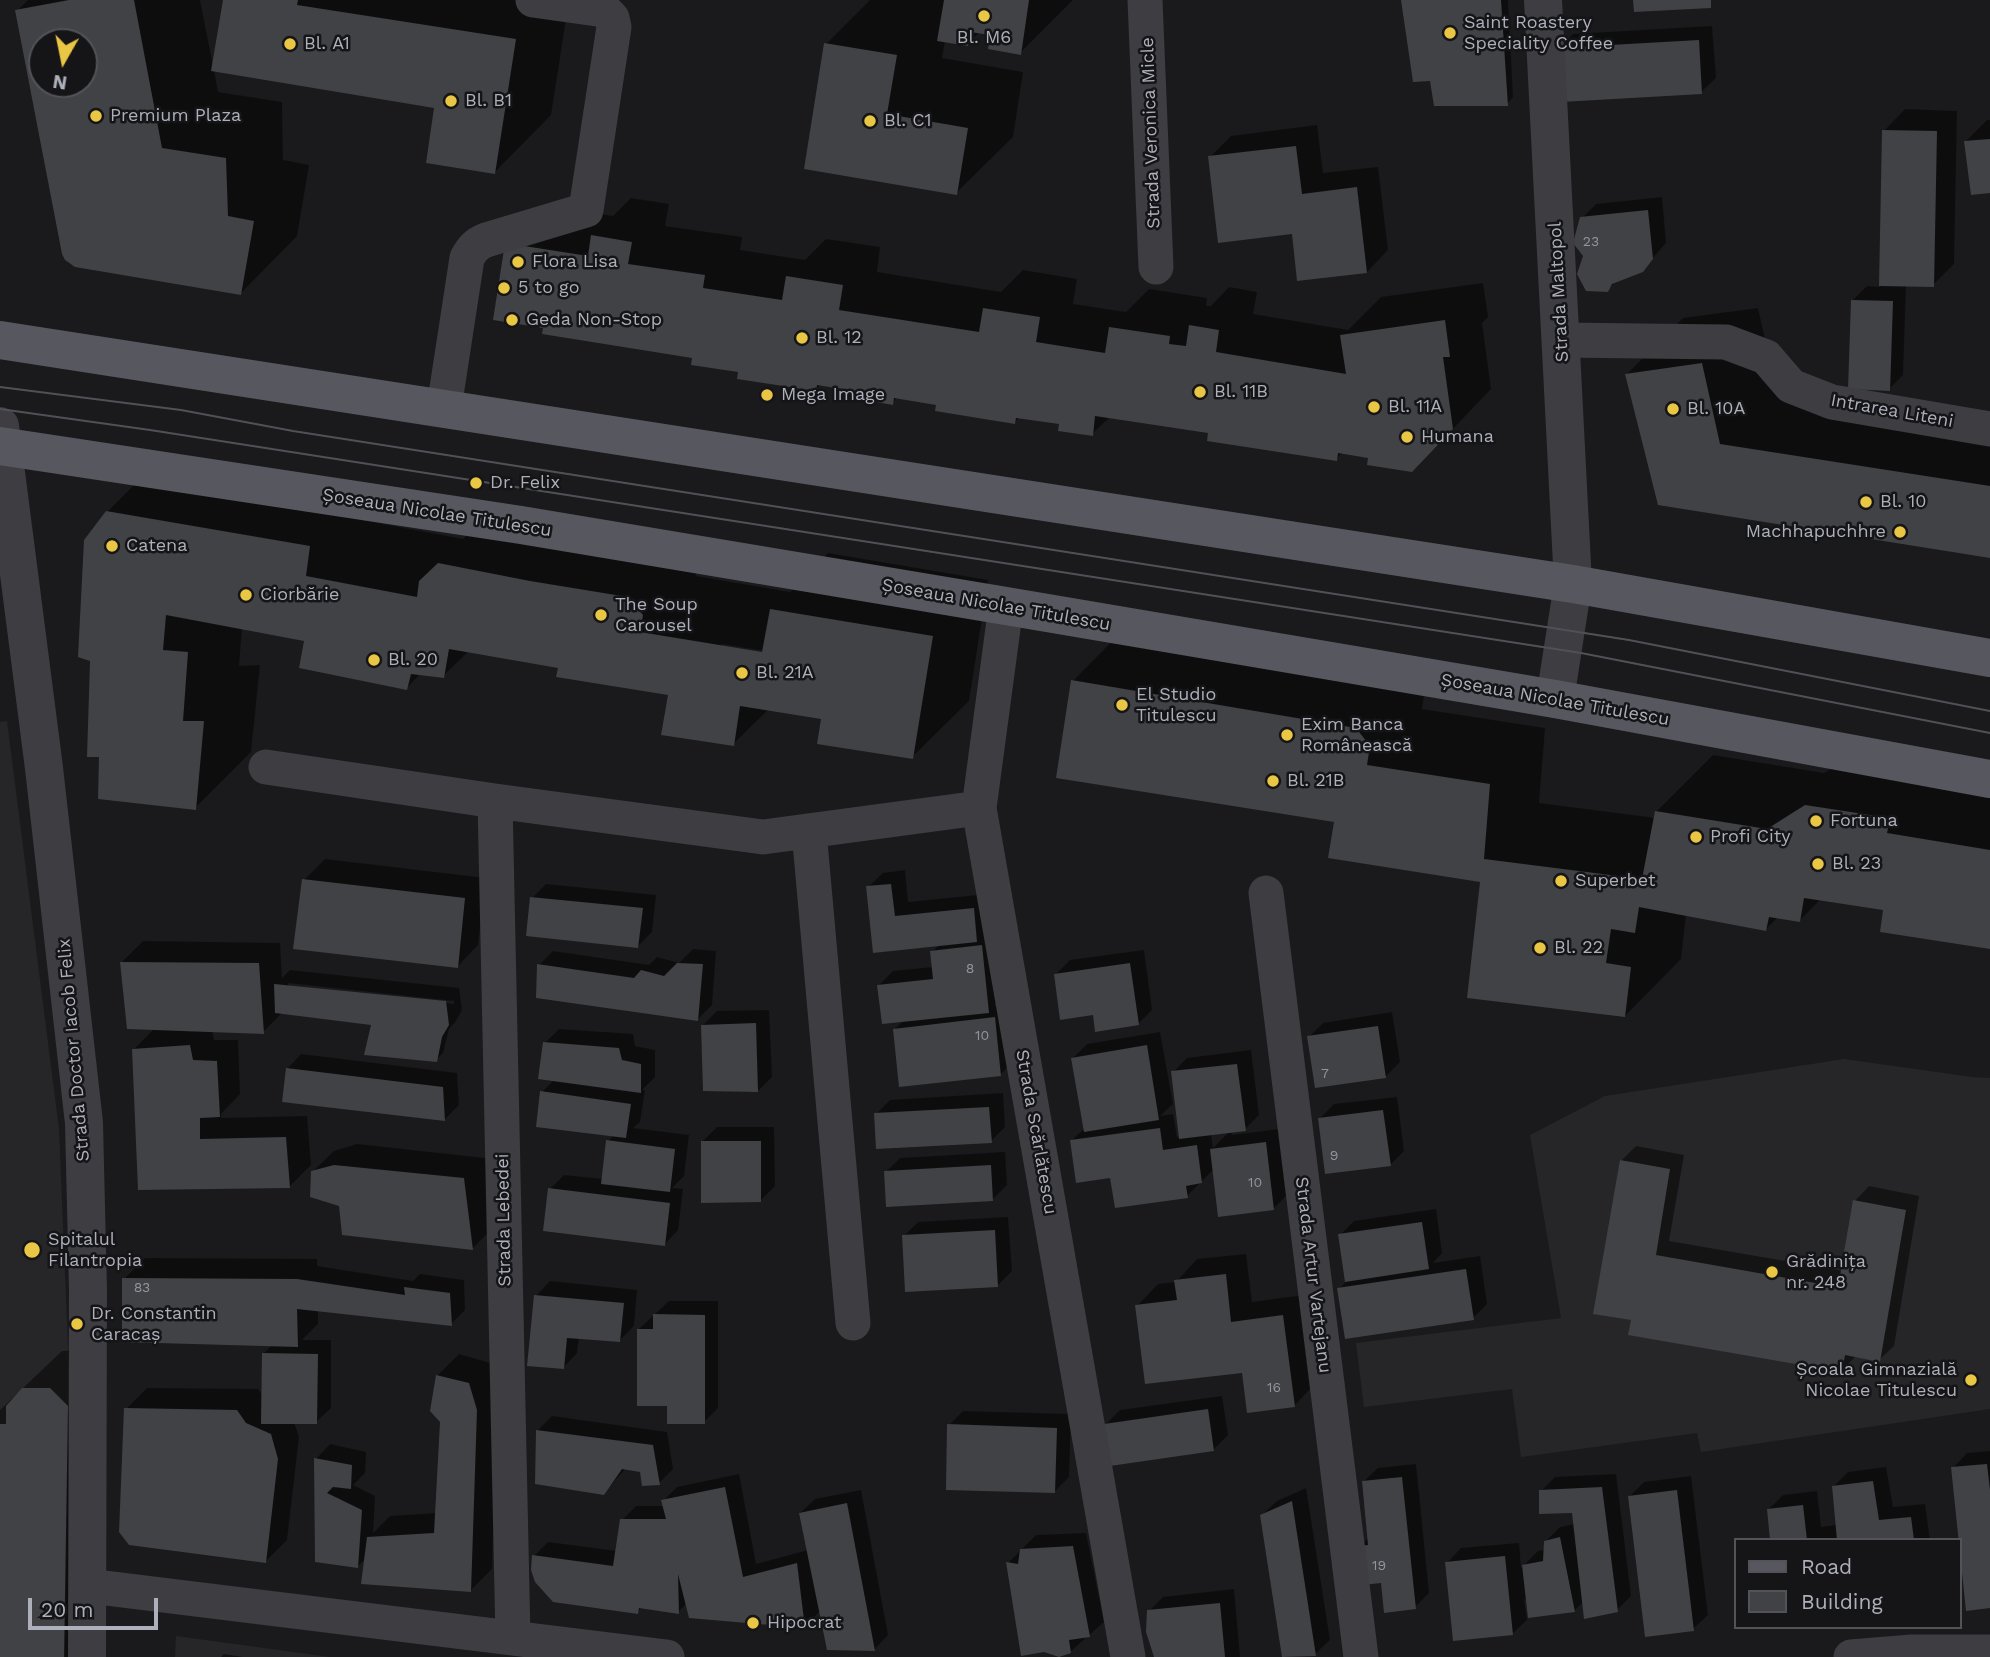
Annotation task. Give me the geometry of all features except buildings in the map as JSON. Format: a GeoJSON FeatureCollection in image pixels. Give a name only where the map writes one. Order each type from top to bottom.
{"type":"FeatureCollection","features":[{"type":"Feature","properties":{"kind":"main road"},"geometry":{"type":"LineString","coordinates":[[0,340],[1573,584],[1990,658]]}},
{"type":"Feature","properties":{"kind":"main road","name":"Șoseaua Nicolae Titulescu"},"geometry":{"type":"LineString","coordinates":[[1,440],[1555,699],[1990,779]]}},
{"type":"Feature","properties":{"kind":"street"},"geometry":{"type":"LineString","coordinates":[[444,408],[467,258],[478,243],[586,210],[614,27],[612,18],[604,10],[533,0]]}},
{"type":"Feature","properties":{"kind":"street","name":"Strada Veronica Micle"},"geometry":{"type":"LineString","coordinates":[[1145,0],[1156,267]]}},
{"type":"Feature","properties":{"kind":"street","name":"Strada Maltopol"},"geometry":{"type":"LineString","coordinates":[[1543,0],[1573,584],[1555,699]]}},
{"type":"Feature","properties":{"kind":"street","name":"Intrarea Liteni"},"geometry":{"type":"LineString","coordinates":[[1561,340],[1726,342],[1766,357],[1791,386],[1832,402],[1990,429]]}},
{"type":"Feature","properties":{"kind":"street","name":"Strada Doctor Iacob Felix"},"geometry":{"type":"LineString","coordinates":[[1,440],[44,768],[84,1123],[88,1290],[87,1657]]}},
{"type":"Feature","properties":{"kind":"street","name":"Strada Scărlătescu"},"geometry":{"type":"LineString","coordinates":[[1006,606],[979,808],[1128,1657]]}},
{"type":"Feature","properties":{"kind":"street"},"geometry":{"type":"LineString","coordinates":[[266,767],[763,837],[979,808]]}},
{"type":"Feature","properties":{"kind":"street","name":"Strada Lebedei"},"geometry":{"type":"LineString","coordinates":[[495,801],[513,1638]]}},
{"type":"Feature","properties":{"kind":"street"},"geometry":{"type":"LineString","coordinates":[[809,831],[853,1323]]}},
{"type":"Feature","properties":{"kind":"street","name":"Strada Artur Vartejanu"},"geometry":{"type":"LineString","coordinates":[[1266,893],[1361,1657]]}},
{"type":"Feature","properties":{"kind":"street"},"geometry":{"type":"LineString","coordinates":[[89,1586],[667,1657]]}},
{"type":"Feature","properties":{"kind":"street"},"geometry":{"type":"LineString","coordinates":[[1851,1657],[1912,1652],[1990,1652]]}},
{"type":"Feature","properties":{"kind":"shaded area","name":"Spitalul Filantropia"},"geometry":{"type":"Polygon","coordinates":[[[7,721],[59,1129],[69,1371],[65,1657],[0,1657],[0,722],[7,721]]]}},
{"type":"Feature","properties":{"kind":"shaded area","name":"Grădinița nr. 248"},"geometry":{"type":"Polygon","coordinates":[[[1844,1059],[1990,1078],[1990,1409],[1701,1452],[1697,1433],[1521,1457],[1512,1389],[1364,1407],[1356,1343],[1561,1318],[1530,1135],[1605,1096],[1844,1059]]]}},
{"type":"Feature","properties":{"kind":"shaded area"},"geometry":{"type":"Polygon","coordinates":[[[176,1636],[330,1657],[175,1657],[176,1636]]]}},
{"type":"Feature","properties":{"kind":"tram line"},"geometry":{"type":"LineString","coordinates":[[0,387],[181,410],[293,431],[1629,640],[1990,711]]}},
{"type":"Feature","properties":{"kind":"tram line"},"geometry":{"type":"LineString","coordinates":[[0,409],[150,430],[1581,653],[1990,733]]}},
{"type":"Feature","properties":{"kind":"place","name":"Bl. M6"},"geometry":{"type":"Point","coordinates":[984,16]}},
{"type":"Feature","properties":{"kind":"place","name":"Saint Roastery Speciality Coffee"},"geometry":{"type":"Point","coordinates":[1450,33]}},
{"type":"Feature","properties":{"kind":"place","name":"Bl. A1"},"geometry":{"type":"Point","coordinates":[290,44]}},
{"type":"Feature","properties":{"kind":"place","name":"Bl. B1"},"geometry":{"type":"Point","coordinates":[451,101]}},
{"type":"Feature","properties":{"kind":"place","name":"Premium Plaza"},"geometry":{"type":"Point","coordinates":[96,116]}},
{"type":"Feature","properties":{"kind":"place","name":"Bl. C1"},"geometry":{"type":"Point","coordinates":[870,121]}},
{"type":"Feature","properties":{"kind":"place","name":"Flora Lisa"},"geometry":{"type":"Point","coordinates":[518,262]}},
{"type":"Feature","properties":{"kind":"place","name":"5 to go"},"geometry":{"type":"Point","coordinates":[504,288]}},
{"type":"Feature","properties":{"kind":"place","name":"Geda Non-Stop"},"geometry":{"type":"Point","coordinates":[512,320]}},
{"type":"Feature","properties":{"kind":"place","name":"Bl. 12"},"geometry":{"type":"Point","coordinates":[802,338]}},
{"type":"Feature","properties":{"kind":"place","name":"Bl. 11B"},"geometry":{"type":"Point","coordinates":[1200,392]}},
{"type":"Feature","properties":{"kind":"place","name":"Mega Image"},"geometry":{"type":"Point","coordinates":[767,395]}},
{"type":"Feature","properties":{"kind":"place","name":"Bl. 11A"},"geometry":{"type":"Point","coordinates":[1374,407]}},
{"type":"Feature","properties":{"kind":"place","name":"Bl. 10A"},"geometry":{"type":"Point","coordinates":[1673,409]}},
{"type":"Feature","properties":{"kind":"place","name":"Humana"},"geometry":{"type":"Point","coordinates":[1407,437]}},
{"type":"Feature","properties":{"kind":"place","name":"Dr. Felix"},"geometry":{"type":"Point","coordinates":[476,483]}},
{"type":"Feature","properties":{"kind":"place","name":"Bl. 10"},"geometry":{"type":"Point","coordinates":[1866,502]}},
{"type":"Feature","properties":{"kind":"place","name":"Machhapuchhre"},"geometry":{"type":"Point","coordinates":[1900,532]}},
{"type":"Feature","properties":{"kind":"place","name":"Catena"},"geometry":{"type":"Point","coordinates":[112,546]}},
{"type":"Feature","properties":{"kind":"place","name":"Ciorbărie"},"geometry":{"type":"Point","coordinates":[246,595]}},
{"type":"Feature","properties":{"kind":"place","name":"The Soup Carousel"},"geometry":{"type":"Point","coordinates":[601,615]}},
{"type":"Feature","properties":{"kind":"place","name":"Bl. 20"},"geometry":{"type":"Point","coordinates":[374,660]}},
{"type":"Feature","properties":{"kind":"place","name":"Bl. 21A"},"geometry":{"type":"Point","coordinates":[742,673]}},
{"type":"Feature","properties":{"kind":"place","name":"El Studio Titulescu"},"geometry":{"type":"Point","coordinates":[1122,705]}},
{"type":"Feature","properties":{"kind":"place","name":"Exim Banca Românească"},"geometry":{"type":"Point","coordinates":[1287,735]}},
{"type":"Feature","properties":{"kind":"place","name":"Bl. 21B"},"geometry":{"type":"Point","coordinates":[1273,781]}},
{"type":"Feature","properties":{"kind":"place","name":"Fortuna"},"geometry":{"type":"Point","coordinates":[1816,821]}},
{"type":"Feature","properties":{"kind":"place","name":"Profi City"},"geometry":{"type":"Point","coordinates":[1696,837]}},
{"type":"Feature","properties":{"kind":"place","name":"Bl. 23"},"geometry":{"type":"Point","coordinates":[1818,864]}},
{"type":"Feature","properties":{"kind":"place","name":"Superbet"},"geometry":{"type":"Point","coordinates":[1561,881]}},
{"type":"Feature","properties":{"kind":"place","name":"Bl. 22"},"geometry":{"type":"Point","coordinates":[1540,948]}},
{"type":"Feature","properties":{"kind":"place","name":"Spitalul Filantropia"},"geometry":{"type":"Point","coordinates":[32,1250]}},
{"type":"Feature","properties":{"kind":"place","name":"Grădinița nr. 248"},"geometry":{"type":"Point","coordinates":[1772,1272]}},
{"type":"Feature","properties":{"kind":"place","name":"Dr. Constantin Caracaș"},"geometry":{"type":"Point","coordinates":[77,1324]}},
{"type":"Feature","properties":{"kind":"place","name":"Școala Gimnazială Nicolae Titulescu"},"geometry":{"type":"Point","coordinates":[1971,1380]}},
{"type":"Feature","properties":{"kind":"place","name":"Hipocrat"},"geometry":{"type":"Point","coordinates":[753,1623]}}]}
